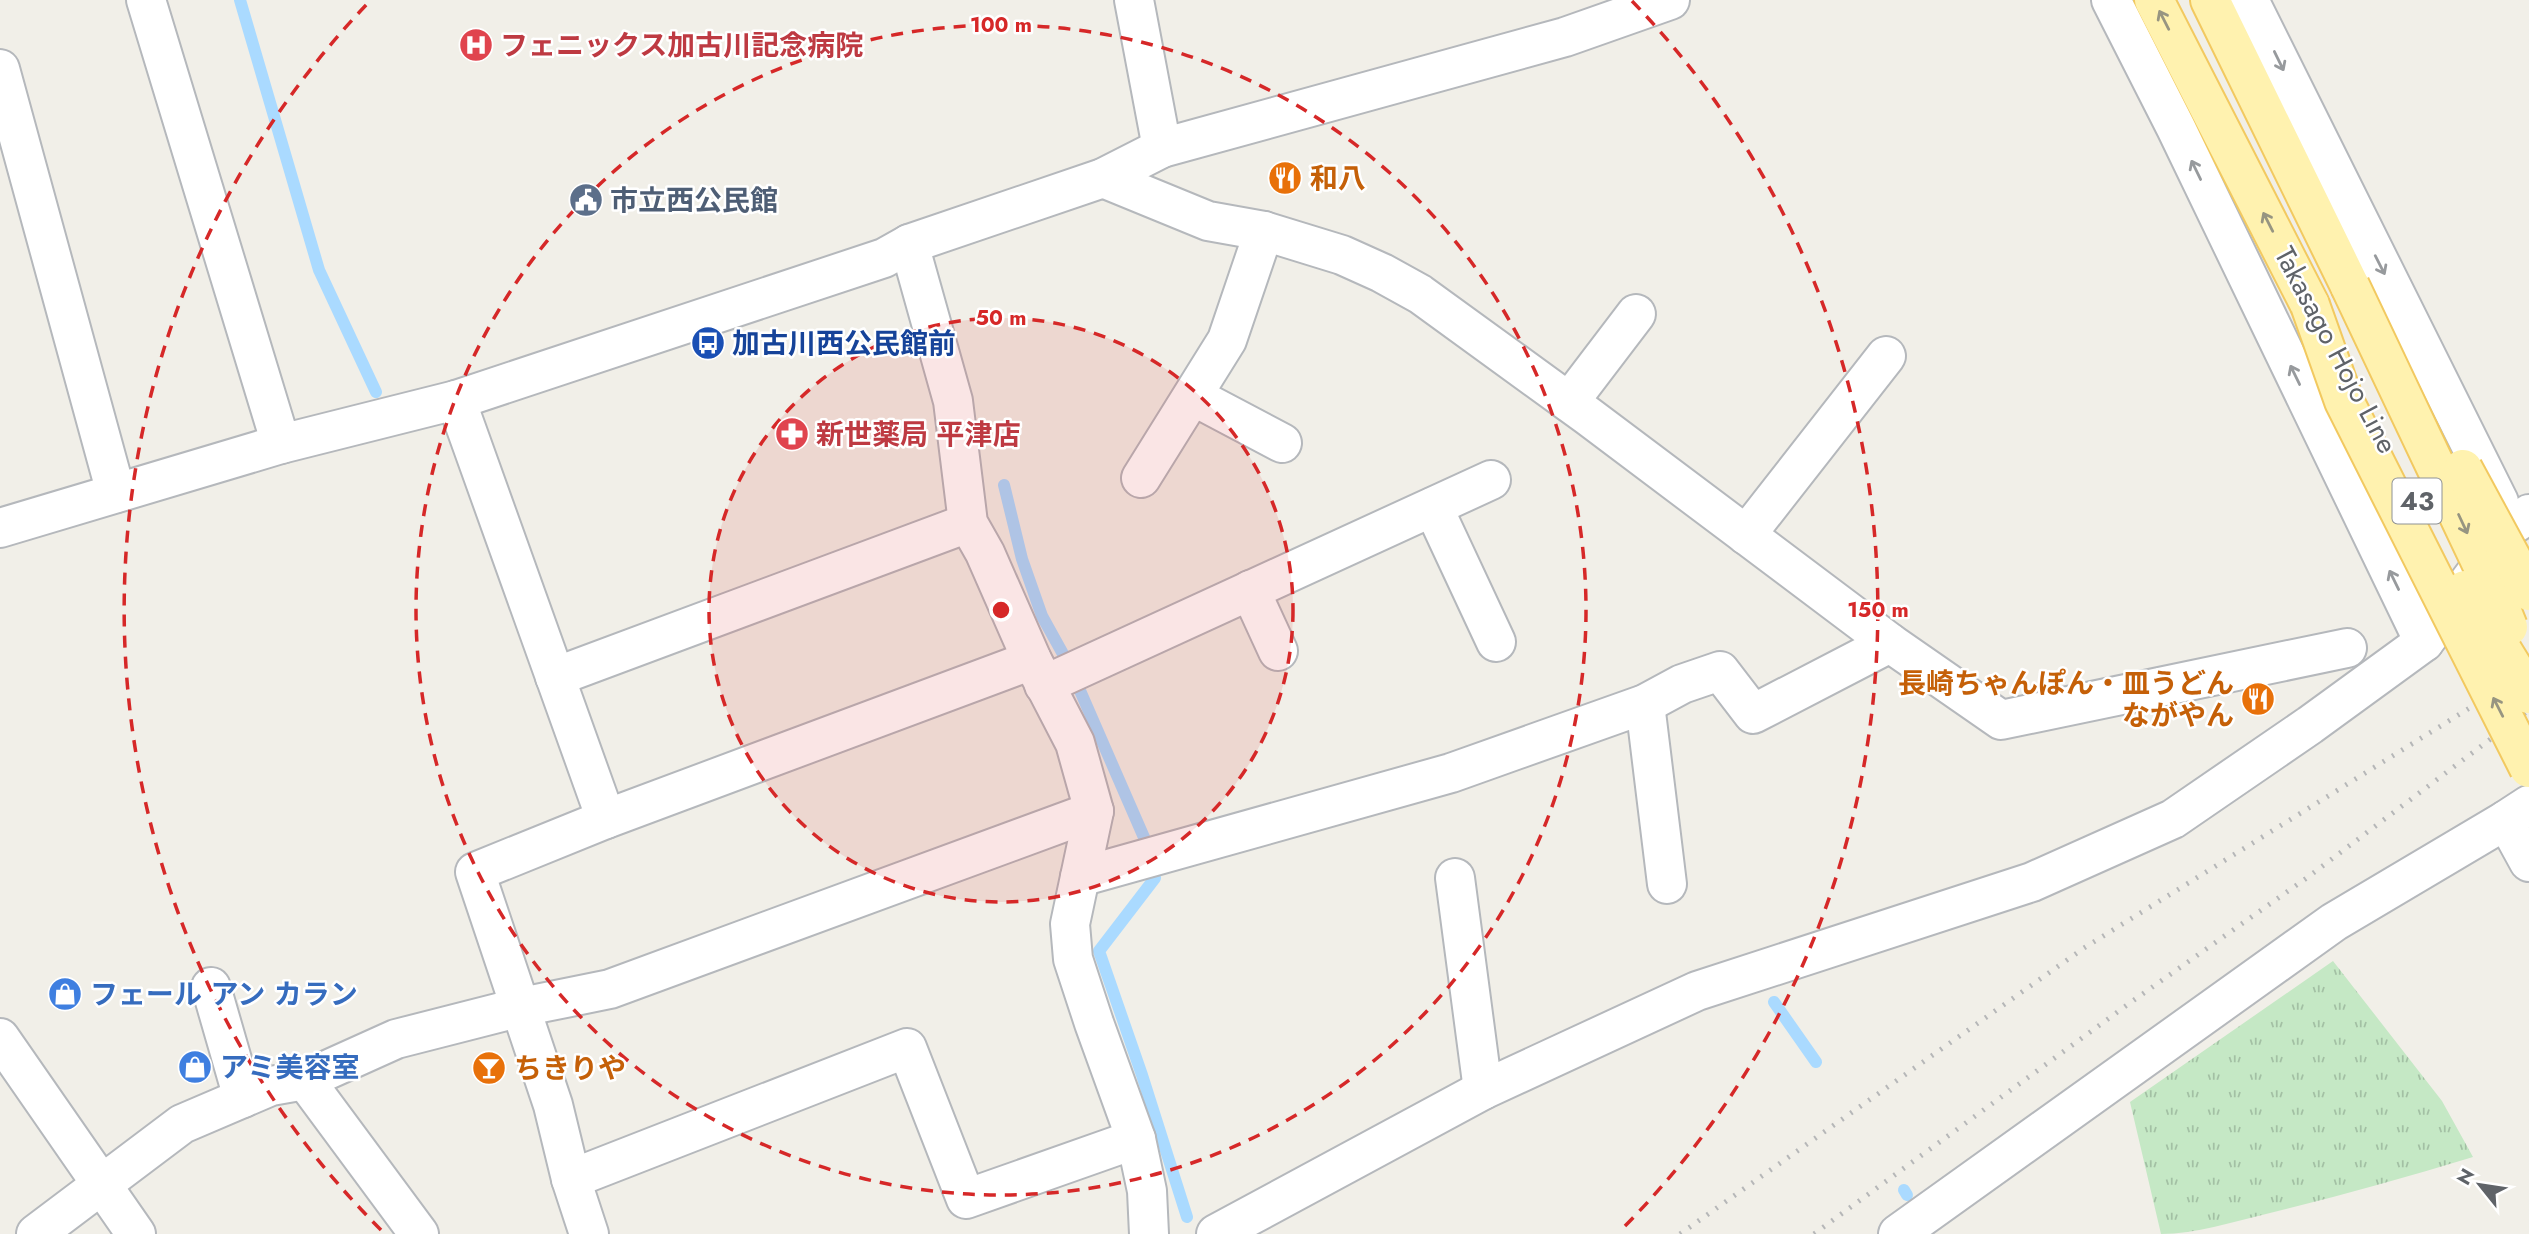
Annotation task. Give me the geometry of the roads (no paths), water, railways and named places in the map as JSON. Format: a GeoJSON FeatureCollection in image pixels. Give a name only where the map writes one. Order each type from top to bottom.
{"type":"FeatureCollection","features":[{"type":"Feature","properties":{"kind":"main road","name":"Takasago Hojo Line"},"geometry":{"type":"LineString","coordinates":[[2154,0],[2310,305],[2466,592],[2529,694]]}},
{"type":"Feature","properties":{"kind":"main road","name":"Takasago Hojo Line"},"geometry":{"type":"LineString","coordinates":[[2210,0],[2488,577],[2529,677]]}},
{"type":"Feature","properties":{"kind":"main road"},"geometry":{"type":"LineString","coordinates":[[2350,286],[2474,487],[2529,591]]}},
{"type":"Feature","properties":{"kind":"main road"},"geometry":{"type":"LineString","coordinates":[[2310,305],[2343,401],[2529,768]]}},
{"type":"Feature","properties":{"kind":"street"},"geometry":{"type":"LineString","coordinates":[[146,0],[281,444]]}},
{"type":"Feature","properties":{"kind":"street"},"geometry":{"type":"LineString","coordinates":[[1134,0],[1162,148]]}},
{"type":"Feature","properties":{"kind":"street"},"geometry":{"type":"LineString","coordinates":[[0,528],[281,444],[456,400],[884,258],[909,244],[1103,178],[1162,148],[1565,37],[1670,0]]}},
{"type":"Feature","properties":{"kind":"street"},"geometry":{"type":"LineString","coordinates":[[2111,0],[2188,153],[2424,642]]}},
{"type":"Feature","properties":{"kind":"street"},"geometry":{"type":"LineString","coordinates":[[1216,1234],[1483,1090],[1697,991],[2032,882],[2174,819],[2424,642],[2520,520],[2249,0]]}},
{"type":"Feature","properties":{"kind":"street"},"geometry":{"type":"LineString","coordinates":[[0,69],[116,493]]}},
{"type":"Feature","properties":{"kind":"street"},"geometry":{"type":"LineString","coordinates":[[1103,178],[1208,220],[1264,231],[1342,255],[1401,284],[1485,340],[1890,643],[2001,720],[2347,648]]}},
{"type":"Feature","properties":{"kind":"street"},"geometry":{"type":"LineString","coordinates":[[1141,478],[1227,340],[1264,231]]}},
{"type":"Feature","properties":{"kind":"street"},"geometry":{"type":"LineString","coordinates":[[909,244],[953,401],[968,523],[1053,673],[1094,811],[1070,924],[1073,959],[1136,1139],[1147,1191],[1149,1234]]}},
{"type":"Feature","properties":{"kind":"street"},"geometry":{"type":"LineString","coordinates":[[1569,402],[1636,314]]}},
{"type":"Feature","properties":{"kind":"street"},"geometry":{"type":"LineString","coordinates":[[1746,536],[1886,356]]}},
{"type":"Feature","properties":{"kind":"street"},"geometry":{"type":"LineString","coordinates":[[1193,396],[1282,443]]}},
{"type":"Feature","properties":{"kind":"street"},"geometry":{"type":"LineString","coordinates":[[456,400],[606,819]]}},
{"type":"Feature","properties":{"kind":"street"},"geometry":{"type":"LineString","coordinates":[[589,1234],[571,1178],[553,1104],[475,872],[606,819],[1053,673],[1250,590],[1491,480]]}},
{"type":"Feature","properties":{"kind":"street"},"geometry":{"type":"LineString","coordinates":[[1433,507],[1496,642]]}},
{"type":"Feature","properties":{"kind":"street"},"geometry":{"type":"LineString","coordinates":[[555,677],[968,523]]}},
{"type":"Feature","properties":{"kind":"street"},"geometry":{"type":"LineString","coordinates":[[1250,590],[1278,651]]}},
{"type":"Feature","properties":{"kind":"street"},"geometry":{"type":"LineString","coordinates":[[1080,877],[1451,773],[1645,704],[1682,684],[1720,671],[1753,714],[1890,643]]}},
{"type":"Feature","properties":{"kind":"street"},"geometry":{"type":"LineString","coordinates":[[1645,704],[1667,884]]}},
{"type":"Feature","properties":{"kind":"street"},"geometry":{"type":"LineString","coordinates":[[36,1234],[182,1125],[271,1086],[305,1080],[396,1039],[521,1007],[610,989],[1094,811]]}},
{"type":"Feature","properties":{"kind":"street"},"geometry":{"type":"LineString","coordinates":[[1909,1226],[2334,922],[2518,813],[2529,862]]}},
{"type":"Feature","properties":{"kind":"street"},"geometry":{"type":"LineString","coordinates":[[1455,878],[1483,1090]]}},
{"type":"Feature","properties":{"kind":"street"},"geometry":{"type":"LineString","coordinates":[[211,987],[243,1098]]}},
{"type":"Feature","properties":{"kind":"street"},"geometry":{"type":"LineString","coordinates":[[0,1038],[136,1234]]}},
{"type":"Feature","properties":{"kind":"street"},"geometry":{"type":"LineString","coordinates":[[571,1178],[907,1048],[965,1199],[1136,1139]]}},
{"type":"Feature","properties":{"kind":"street"},"geometry":{"type":"LineString","coordinates":[[305,1080],[419,1234]]}},
{"type":"Feature","properties":{"kind":"waterway"},"geometry":{"type":"LineString","coordinates":[[240,0],[319,270],[376,392]]}},
{"type":"Feature","properties":{"kind":"waterway"},"geometry":{"type":"LineString","coordinates":[[1004,485],[1022,559],[1042,616],[1068,663],[1146,842],[1155,878],[1099,951],[1187,1217]]}},
{"type":"Feature","properties":{"kind":"waterway"},"geometry":{"type":"LineString","coordinates":[[1774,1002],[1816,1062]]}},
{"type":"Feature","properties":{"kind":"waterway"},"geometry":{"type":"LineString","coordinates":[[1904,1190],[1907,1195]]}},
{"type":"Feature","properties":{"kind":"railway"},"geometry":{"type":"LineString","coordinates":[[1680,1234],[2084,948],[2529,671]]}},
{"type":"Feature","properties":{"kind":"railway"},"geometry":{"type":"LineString","coordinates":[[1814,1234],[2127,1005],[2308,877],[2529,710]]}},
{"type":"Feature","properties":{"kind":"place","name":"フェニックス加古川記念病院"},"geometry":{"type":"Point","coordinates":[476,45]}},
{"type":"Feature","properties":{"kind":"place","name":"和八"},"geometry":{"type":"Point","coordinates":[1285,178]}},
{"type":"Feature","properties":{"kind":"place","name":"市立西公民館"},"geometry":{"type":"Point","coordinates":[586,200]}},
{"type":"Feature","properties":{"kind":"place","name":"加古川西公民館前"},"geometry":{"type":"Point","coordinates":[708,343]}},
{"type":"Feature","properties":{"kind":"place","name":"新世薬局 平津店"},"geometry":{"type":"Point","coordinates":[792,434]}},
{"type":"Feature","properties":{"kind":"place","name":"長崎ちゃんぽん・皿うどん ながやん"},"geometry":{"type":"Point","coordinates":[2258,699]}},
{"type":"Feature","properties":{"kind":"place","name":"フェール アン カラン"},"geometry":{"type":"Point","coordinates":[65,994]}},
{"type":"Feature","properties":{"kind":"place","name":"アミ美容室"},"geometry":{"type":"Point","coordinates":[195,1067]}},
{"type":"Feature","properties":{"kind":"place","name":"ちきりや"},"geometry":{"type":"Point","coordinates":[489,1068]}}]}
